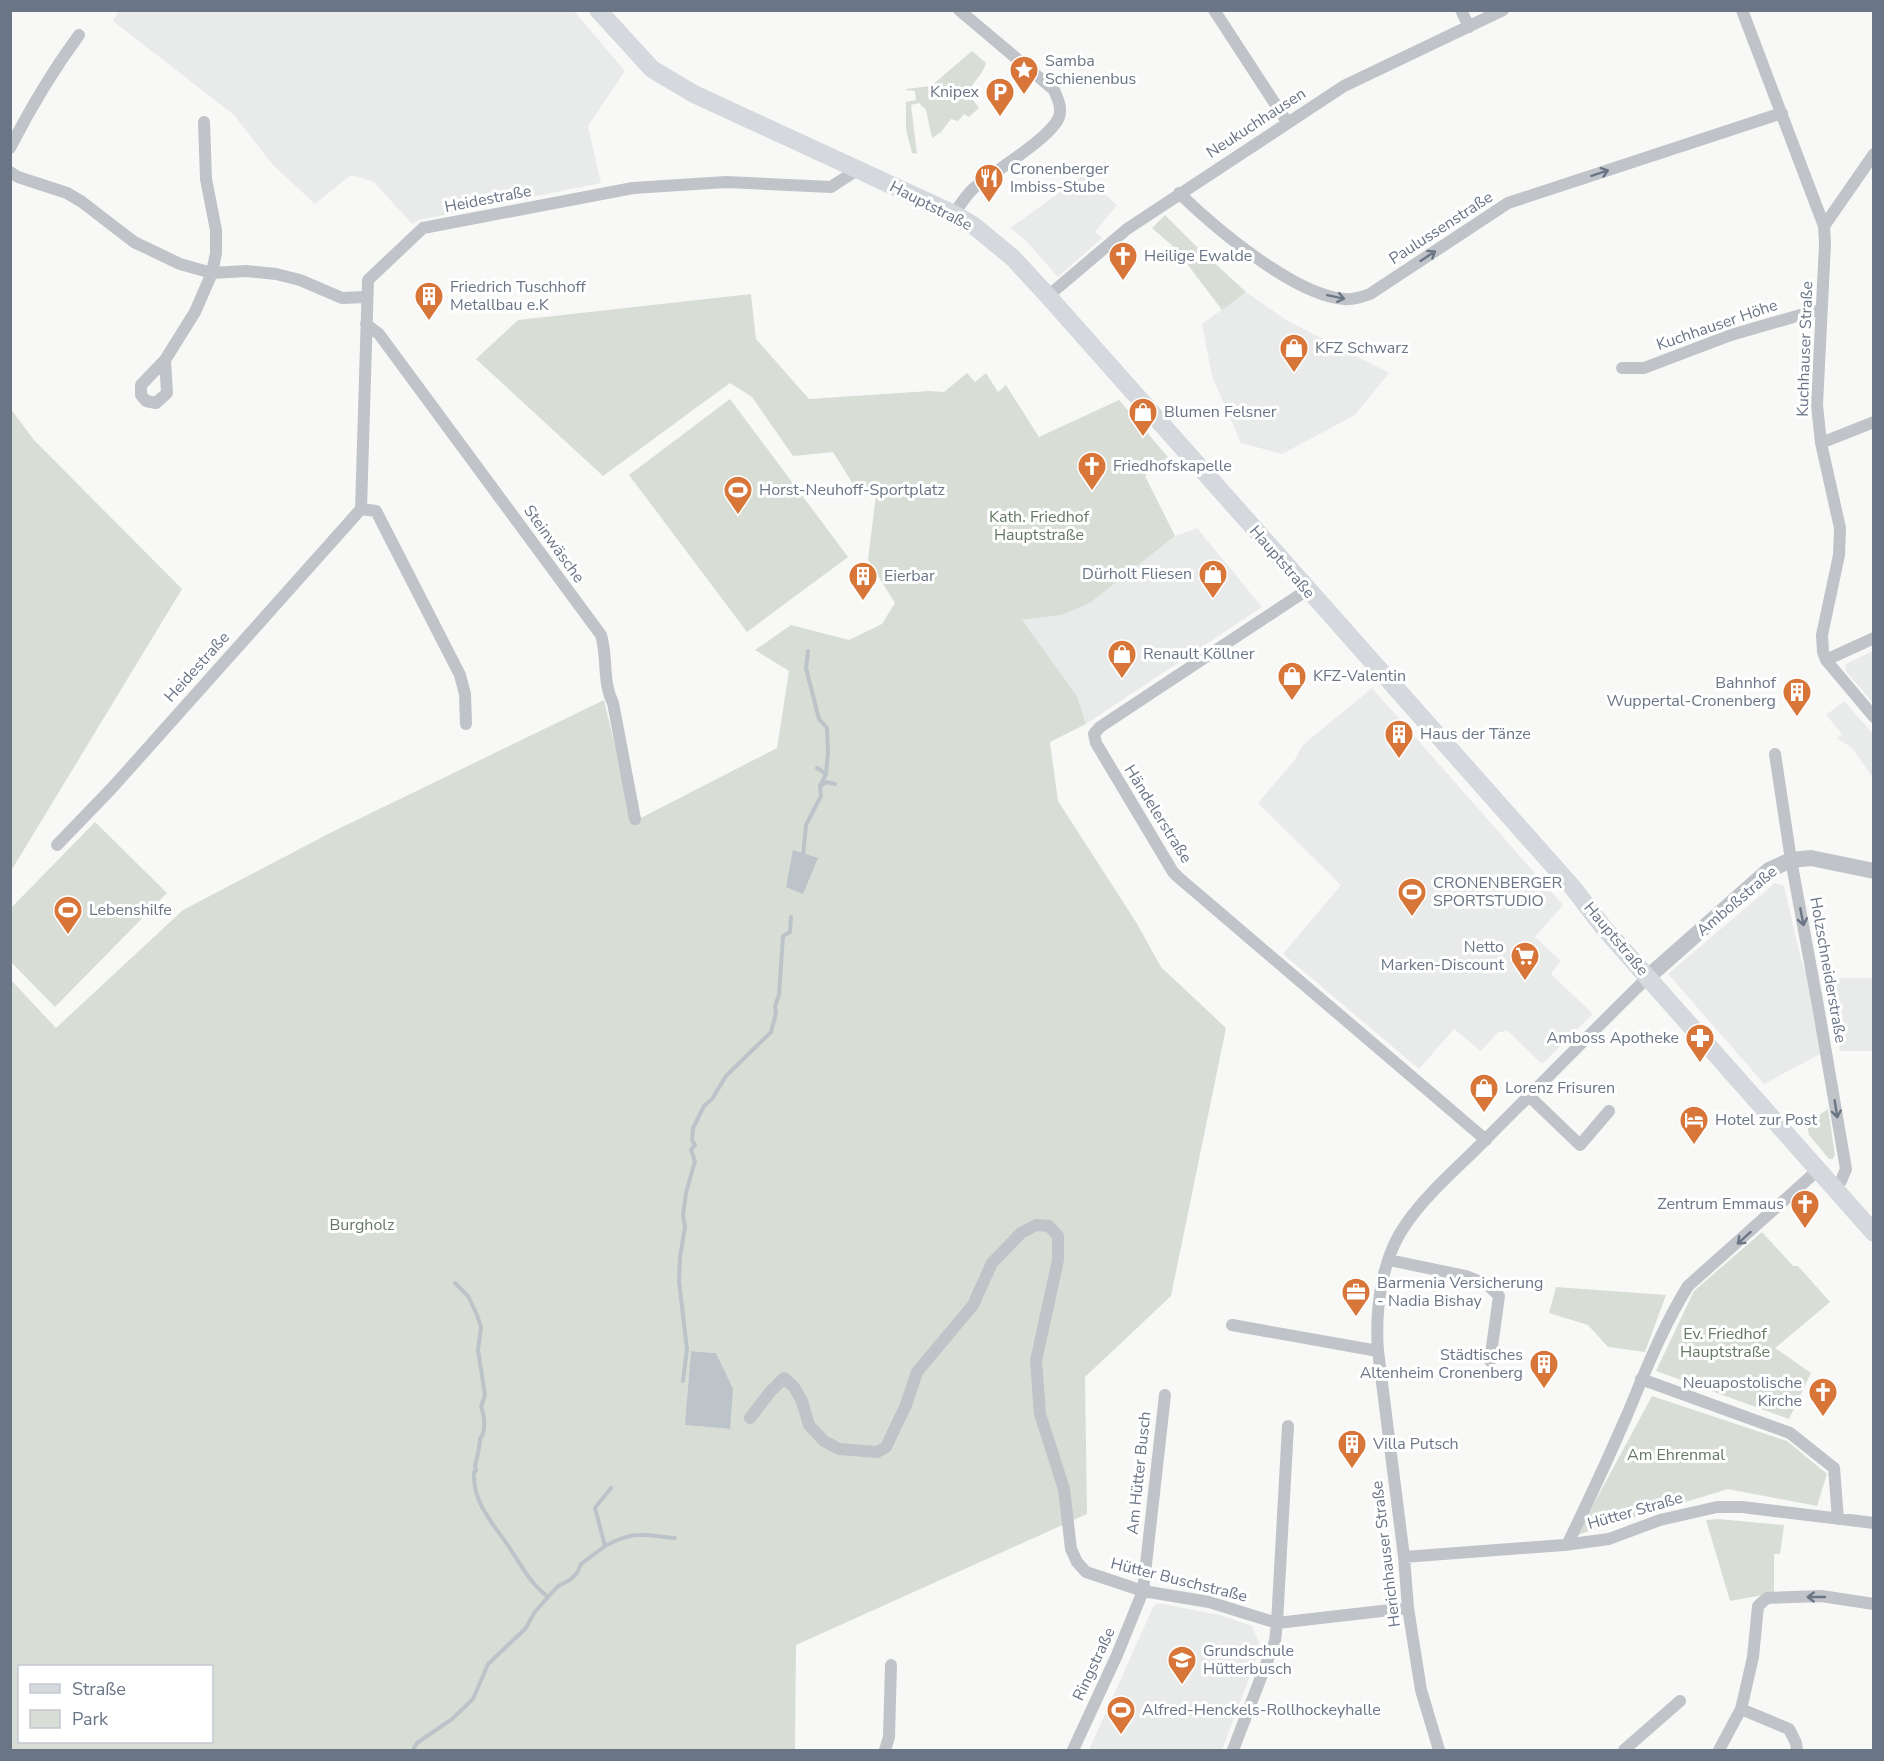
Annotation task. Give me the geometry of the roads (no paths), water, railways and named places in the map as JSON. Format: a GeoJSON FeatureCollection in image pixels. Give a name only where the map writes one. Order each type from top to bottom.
{"type":"FeatureCollection","features":[{"type":"Feature","properties":{"kind":"main road","name":"Hauptstraße"},"geometry":{"type":"LineString","coordinates":[[598,10],[652,69],[694,94],[954,214],[973,225],[1013,258],[1574,889],[1603,927],[1874,1233]]}},
{"type":"Feature","properties":{"kind":"street"},"geometry":{"type":"LineString","coordinates":[[954,214],[972,190],[1047,131],[1058,119],[1060,112],[1059,101],[1054,90],[959,10]]}},
{"type":"Feature","properties":{"kind":"street"},"geometry":{"type":"LineString","coordinates":[[1214,10],[1287,122]]}},
{"type":"Feature","properties":{"kind":"street"},"geometry":{"type":"LineString","coordinates":[[1461,10],[1469,27]]}},
{"type":"Feature","properties":{"kind":"street","name":"Neukuchhausen"},"geometry":{"type":"LineString","coordinates":[[1048,296],[1106,246],[1179,193],[1344,86],[1503,10]]}},
{"type":"Feature","properties":{"kind":"street","name":"Kuchhauser Straße"},"geometry":{"type":"LineString","coordinates":[[1742,10],[1824,226],[1817,405],[1821,443],[1840,528],[1839,555],[1822,635],[1826,660]]}},
{"type":"Feature","properties":{"kind":"street"},"geometry":{"type":"LineString","coordinates":[[10,148],[47,79],[79,34]]}},
{"type":"Feature","properties":{"kind":"street","name":"Paulussenstraße"},"geometry":{"type":"LineString","coordinates":[[1179,193],[1205,218],[1282,276],[1327,295],[1352,299],[1370,294],[1508,203],[1782,113]]}},
{"type":"Feature","properties":{"kind":"street"},"geometry":{"type":"LineString","coordinates":[[165,360],[195,312],[212,273],[216,253],[216,230],[206,178],[204,122]]}},
{"type":"Feature","properties":{"kind":"street"},"geometry":{"type":"LineString","coordinates":[[1824,226],[1874,154]]}},
{"type":"Feature","properties":{"kind":"street","name":"Heidestraße"},"geometry":{"type":"LineString","coordinates":[[57,845],[112,788],[360,509],[368,280],[423,228],[633,188],[726,182],[831,187],[857,170]]}},
{"type":"Feature","properties":{"kind":"street"},"geometry":{"type":"LineString","coordinates":[[10,188],[14,174],[51,187],[82,202],[134,242],[180,264],[212,273],[246,271],[276,274],[300,280],[342,298],[366,297]]}},
{"type":"Feature","properties":{"kind":"street","name":"Kuchhauser Höhe"},"geometry":{"type":"LineString","coordinates":[[1622,368],[1644,368],[1731,335],[1821,309]]}},
{"type":"Feature","properties":{"kind":"street","name":"Steinwäsche"},"geometry":{"type":"LineString","coordinates":[[366,324],[379,334],[601,635],[604,646],[607,692],[613,703],[635,819]]}},
{"type":"Feature","properties":{"kind":"street"},"geometry":{"type":"LineString","coordinates":[[1821,443],[1874,422]]}},
{"type":"Feature","properties":{"kind":"street"},"geometry":{"type":"LineString","coordinates":[[360,509],[376,511],[460,675],[465,694],[466,724]]}},
{"type":"Feature","properties":{"kind":"street","name":"Händelerstraße"},"geometry":{"type":"LineString","coordinates":[[1307,590],[1100,727],[1094,734],[1096,743],[1178,877],[1486,1140]]}},
{"type":"Feature","properties":{"kind":"street"},"geometry":{"type":"LineString","coordinates":[[1874,638],[1826,660],[1874,717]]}},
{"type":"Feature","properties":{"kind":"street","name":"Holzschneiderstraße"},"geometry":{"type":"LineString","coordinates":[[1774,754],[1846,1169],[1841,1181],[1834,1188]]}},
{"type":"Feature","properties":{"kind":"street","name":"Amboßstraße"},"geometry":{"type":"LineString","coordinates":[[1648,977],[1769,870],[1791,860],[1811,858],[1874,871]]}},
{"type":"Feature","properties":{"kind":"street","name":"Herichhauser Straße"},"geometry":{"type":"LineString","coordinates":[[1439,1750],[1421,1690],[1408,1608],[1404,1557],[1378,1351],[1378,1306],[1381,1286],[1389,1260],[1405,1225],[1429,1197],[1648,977]]}},
{"type":"Feature","properties":{"kind":"street"},"geometry":{"type":"LineString","coordinates":[[1529,1096],[1580,1144],[1609,1111]]}},
{"type":"Feature","properties":{"kind":"street"},"geometry":{"type":"LineString","coordinates":[[1568,1545],[1641,1379],[1688,1286],[1818,1170]]}},
{"type":"Feature","properties":{"kind":"street","name":"Hütter Buschstraße"},"geometry":{"type":"LineString","coordinates":[[750,1418],[784,1378],[794,1387],[802,1401],[808,1425],[824,1441],[839,1449],[877,1452],[886,1447],[906,1405],[917,1372],[973,1305],[992,1263],[1021,1233],[1036,1225],[1049,1226],[1059,1236],[1059,1260],[1036,1361],[1040,1414],[1064,1489],[1071,1549],[1077,1562],[1086,1572],[1143,1591],[1209,1602],[1277,1623],[1408,1608]]}},
{"type":"Feature","properties":{"kind":"street"},"geometry":{"type":"LineString","coordinates":[[1389,1260],[1466,1276],[1488,1285],[1499,1296],[1490,1361]]}},
{"type":"Feature","properties":{"kind":"street"},"geometry":{"type":"LineString","coordinates":[[1232,1325],[1378,1351]]}},
{"type":"Feature","properties":{"kind":"street"},"geometry":{"type":"LineString","coordinates":[[1641,1379],[1790,1433],[1834,1468],[1838,1519]]}},
{"type":"Feature","properties":{"kind":"street","name":"Am Hütter Busch"},"geometry":{"type":"LineString","coordinates":[[1143,1591],[1165,1395]]}},
{"type":"Feature","properties":{"kind":"street"},"geometry":{"type":"LineString","coordinates":[[1233,1750],[1275,1641],[1287,1426]]}},
{"type":"Feature","properties":{"kind":"street","name":"Hütter Straße"},"geometry":{"type":"LineString","coordinates":[[1404,1557],[1568,1545],[1609,1539],[1660,1520],[1718,1506],[1874,1523]]}},
{"type":"Feature","properties":{"kind":"street","name":"Ringstraße"},"geometry":{"type":"LineString","coordinates":[[1073,1750],[1143,1591]]}},
{"type":"Feature","properties":{"kind":"street"},"geometry":{"type":"LineString","coordinates":[[1719,1750],[1741,1709],[1753,1657],[1758,1606],[1767,1598],[1821,1596],[1874,1604]]}},
{"type":"Feature","properties":{"kind":"street"},"geometry":{"type":"LineString","coordinates":[[885,1750],[889,1737],[891,1665]]}},
{"type":"Feature","properties":{"kind":"street"},"geometry":{"type":"LineString","coordinates":[[1624,1750],[1680,1701]]}},
{"type":"Feature","properties":{"kind":"street"},"geometry":{"type":"LineString","coordinates":[[1741,1709],[1789,1729],[1797,1750]]}},
{"type":"Feature","properties":{"kind":"waterway"},"geometry":{"type":"LineString","coordinates":[[803,856],[806,825],[821,796],[820,786],[826,774],[828,753],[827,728],[819,719],[806,668],[808,651]]}},
{"type":"Feature","properties":{"kind":"waterway"},"geometry":{"type":"LineString","coordinates":[[817,768],[826,774]]}},
{"type":"Feature","properties":{"kind":"waterway"},"geometry":{"type":"LineString","coordinates":[[822,785],[827,782],[835,784]]}},
{"type":"Feature","properties":{"kind":"waterway"},"geometry":{"type":"LineString","coordinates":[[683,1381],[687,1349],[679,1281],[685,1227],[683,1215],[686,1193],[695,1161],[691,1150],[695,1145],[692,1140],[693,1128],[704,1106],[712,1099],[726,1076],[771,1032],[779,995],[783,936],[790,932],[791,917]]}},
{"type":"Feature","properties":{"kind":"waterway"},"geometry":{"type":"LineString","coordinates":[[455,1283],[468,1296],[481,1327],[478,1350],[485,1395],[481,1407],[484,1428],[475,1466],[474,1484],[486,1514],[527,1575],[548,1597]]}},
{"type":"Feature","properties":{"kind":"waterway"},"geometry":{"type":"LineString","coordinates":[[413,1750],[417,1743],[452,1719],[473,1699],[488,1664],[526,1628],[534,1613],[558,1586],[570,1580],[577,1573],[581,1564],[605,1546],[595,1508],[611,1488]]}},
{"type":"Feature","properties":{"kind":"waterway"},"geometry":{"type":"LineString","coordinates":[[605,1546],[632,1536],[675,1538]]}},
{"type":"Feature","properties":{"kind":"place","name":"Samba Schienenbus"},"geometry":{"type":"Point","coordinates":[1024,96]}},
{"type":"Feature","properties":{"kind":"place","name":"Knipex"},"geometry":{"type":"Point","coordinates":[1000,118]}},
{"type":"Feature","properties":{"kind":"place","name":"Cronenberger Imbiss-Stube"},"geometry":{"type":"Point","coordinates":[989,204]}},
{"type":"Feature","properties":{"kind":"place","name":"Heilige Ewalde"},"geometry":{"type":"Point","coordinates":[1123,282]}},
{"type":"Feature","properties":{"kind":"place","name":"Friedrich Tuschhoff Metallbau e.K"},"geometry":{"type":"Point","coordinates":[429,322]}},
{"type":"Feature","properties":{"kind":"place","name":"KFZ Schwarz"},"geometry":{"type":"Point","coordinates":[1294,374]}},
{"type":"Feature","properties":{"kind":"place","name":"Blumen Felsner"},"geometry":{"type":"Point","coordinates":[1143,438]}},
{"type":"Feature","properties":{"kind":"place","name":"Friedhofskapelle"},"geometry":{"type":"Point","coordinates":[1092,492]}},
{"type":"Feature","properties":{"kind":"place","name":"Horst-Neuhoff-Sportplatz"},"geometry":{"type":"Point","coordinates":[738,516]}},
{"type":"Feature","properties":{"kind":"place","name":"Dürholt Fliesen"},"geometry":{"type":"Point","coordinates":[1213,600]}},
{"type":"Feature","properties":{"kind":"place","name":"Eierbar"},"geometry":{"type":"Point","coordinates":[863,602]}},
{"type":"Feature","properties":{"kind":"place","name":"Renault Köllner"},"geometry":{"type":"Point","coordinates":[1122,680]}},
{"type":"Feature","properties":{"kind":"place","name":"KFZ-Valentin"},"geometry":{"type":"Point","coordinates":[1292,702]}},
{"type":"Feature","properties":{"kind":"place","name":"Bahnhof Wuppertal-Cronenberg"},"geometry":{"type":"Point","coordinates":[1797,718]}},
{"type":"Feature","properties":{"kind":"place","name":"Haus der Tänze"},"geometry":{"type":"Point","coordinates":[1399,760]}},
{"type":"Feature","properties":{"kind":"place","name":"CRONENBERGER SPORTSTUDIO"},"geometry":{"type":"Point","coordinates":[1412,918]}},
{"type":"Feature","properties":{"kind":"place","name":"Lebenshilfe"},"geometry":{"type":"Point","coordinates":[68,936]}},
{"type":"Feature","properties":{"kind":"place","name":"Netto Marken-Discount"},"geometry":{"type":"Point","coordinates":[1525,982]}},
{"type":"Feature","properties":{"kind":"place","name":"Amboss Apotheke"},"geometry":{"type":"Point","coordinates":[1700,1064]}},
{"type":"Feature","properties":{"kind":"place","name":"Lorenz Frisuren"},"geometry":{"type":"Point","coordinates":[1484,1114]}},
{"type":"Feature","properties":{"kind":"place","name":"Hotel zur Post"},"geometry":{"type":"Point","coordinates":[1694,1146]}},
{"type":"Feature","properties":{"kind":"place","name":"Zentrum Emmaus"},"geometry":{"type":"Point","coordinates":[1805,1230]}},
{"type":"Feature","properties":{"kind":"place","name":"Barmenia Versicherung - Nadia Bishay"},"geometry":{"type":"Point","coordinates":[1356,1318]}},
{"type":"Feature","properties":{"kind":"place","name":"Städtisches Altenheim Cronenberg"},"geometry":{"type":"Point","coordinates":[1544,1390]}},
{"type":"Feature","properties":{"kind":"place","name":"Neuapostolische Kirche"},"geometry":{"type":"Point","coordinates":[1823,1418]}},
{"type":"Feature","properties":{"kind":"place","name":"Villa Putsch"},"geometry":{"type":"Point","coordinates":[1352,1470]}},
{"type":"Feature","properties":{"kind":"place","name":"Grundschule Hütterbusch"},"geometry":{"type":"Point","coordinates":[1182,1686]}},
{"type":"Feature","properties":{"kind":"place","name":"Alfred-Henckels-Rollhockeyhalle"},"geometry":{"type":"Point","coordinates":[1121,1736]}},
{"type":"Feature","properties":{"kind":"park label","name":"Kath. Friedhof Hauptstraße"},"geometry":{"type":"Point","coordinates":[1039,526]}},
{"type":"Feature","properties":{"kind":"park label","name":"Burgholz"},"geometry":{"type":"Point","coordinates":[362,1225]}},
{"type":"Feature","properties":{"kind":"park label","name":"Ev. Friedhof Hauptstraße"},"geometry":{"type":"Point","coordinates":[1725,1343]}},
{"type":"Feature","properties":{"kind":"park label","name":"Am Ehrenmal"},"geometry":{"type":"Point","coordinates":[1676,1455]}}]}
